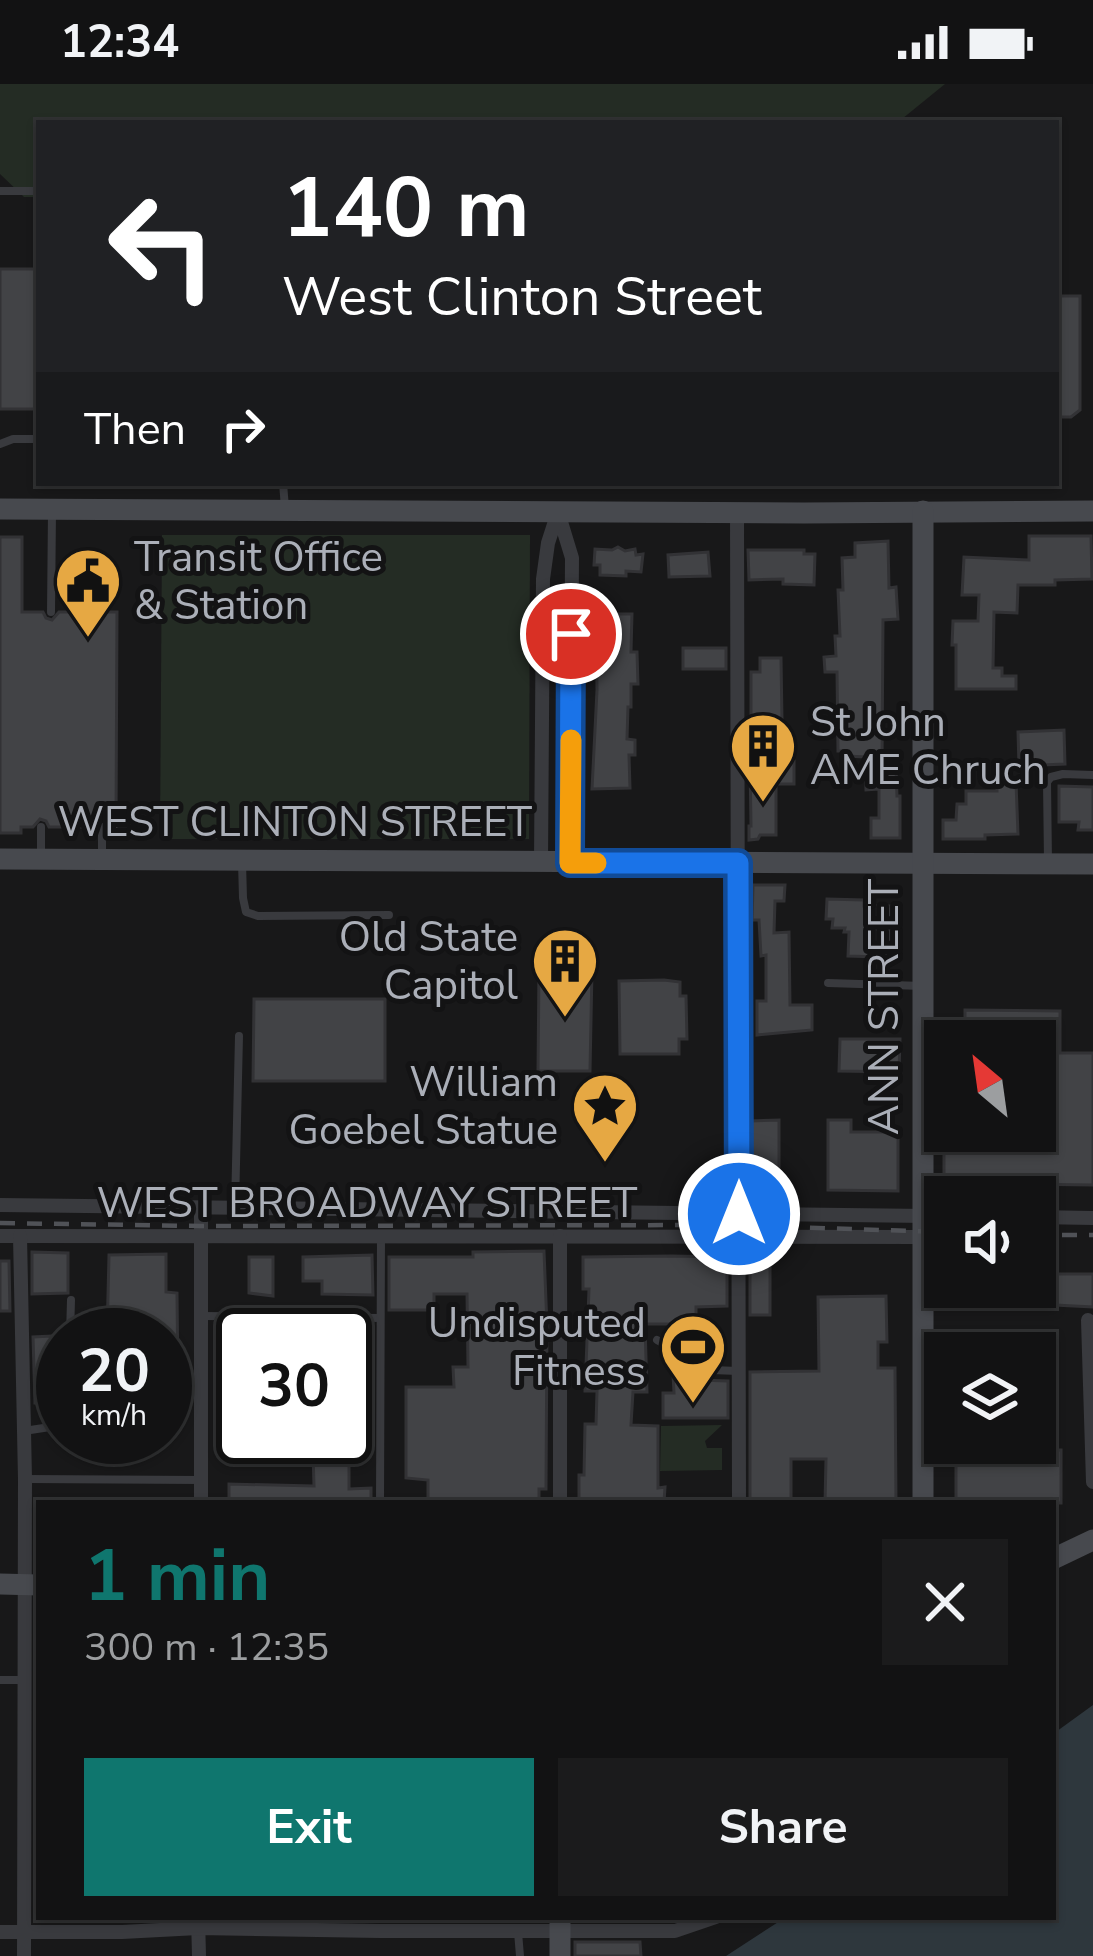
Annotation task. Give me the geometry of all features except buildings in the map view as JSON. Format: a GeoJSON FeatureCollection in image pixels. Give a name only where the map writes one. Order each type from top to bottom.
{"type":"FeatureCollection","features":[{"type":"Feature","properties":{"kind":"main road"},"geometry":{"type":"LineString","coordinates":[[0,509],[1093,511]]}},
{"type":"Feature","properties":{"kind":"main road","name":"ANN STREET"},"geometry":{"type":"LineString","coordinates":[[923,512],[923,986],[931,1176]]}},
{"type":"Feature","properties":{"kind":"main road","name":"WEST CLINTON STREET"},"geometry":{"type":"LineString","coordinates":[[0,859],[1093,864]]}},
{"type":"Feature","properties":{"kind":"main road","name":"ANN STREET"},"geometry":{"type":"LineString","coordinates":[[923,1500],[930,1308]]}},
{"type":"Feature","properties":{"kind":"main road"},"geometry":{"type":"LineString","coordinates":[[1056,1558],[1093,1540]]}},
{"type":"Feature","properties":{"kind":"main road"},"geometry":{"type":"LineString","coordinates":[[0,1584],[32,1585]]}},
{"type":"Feature","properties":{"kind":"main road"},"geometry":{"type":"LineString","coordinates":[[560,1924],[560,1956]]}},
{"type":"Feature","properties":{"kind":"street"},"geometry":{"type":"LineString","coordinates":[[541,863],[542,596],[545,561],[558,512]]}},
{"type":"Feature","properties":{"kind":"street"},"geometry":{"type":"LineString","coordinates":[[558,512],[572,558],[570,863]]}},
{"type":"Feature","properties":{"kind":"street"},"geometry":{"type":"LineString","coordinates":[[737,512],[740,1500]]}},
{"type":"Feature","properties":{"kind":"street","name":"WEST BROADWAY STREET"},"geometry":{"type":"LineString","coordinates":[[0,1205],[924,1221]]}},
{"type":"Feature","properties":{"kind":"street"},"geometry":{"type":"LineString","coordinates":[[201,1208],[201,1500]]}},
{"type":"Feature","properties":{"kind":"street"},"geometry":{"type":"LineString","coordinates":[[380,1210],[381,1236]]}},
{"type":"Feature","properties":{"kind":"street"},"geometry":{"type":"LineString","coordinates":[[1056,1217],[1093,1218]]}},
{"type":"Feature","properties":{"kind":"street","name":"WEST BROADWAY STREET"},"geometry":{"type":"LineString","coordinates":[[0,1236],[739,1237],[924,1222]]}},
{"type":"Feature","properties":{"kind":"street"},"geometry":{"type":"LineString","coordinates":[[20,1236],[22,1431],[32,1585],[25,1680],[24,1956]]}},
{"type":"Feature","properties":{"kind":"street"},"geometry":{"type":"LineString","coordinates":[[560,1236],[560,1500]]}},
{"type":"Feature","properties":{"kind":"street"},"geometry":{"type":"LineString","coordinates":[[1088,1320],[1093,1482]]}},
{"type":"Feature","properties":{"kind":"street"},"geometry":{"type":"LineString","coordinates":[[0,1932],[122,1932],[198,1922],[518,1931],[560,1924],[675,1931],[707,1920]]}},
{"type":"Feature","properties":{"kind":"street"},"geometry":{"type":"LineString","coordinates":[[198,1922],[199,1956]]}},
{"type":"Feature","properties":{"kind":"lane"},"geometry":{"type":"LineString","coordinates":[[0,191],[36,191]]}},
{"type":"Feature","properties":{"kind":"lane"},"geometry":{"type":"LineString","coordinates":[[0,444],[36,439]]}},
{"type":"Feature","properties":{"kind":"lane"},"geometry":{"type":"LineString","coordinates":[[284,486],[286,509]]}},
{"type":"Feature","properties":{"kind":"lane"},"geometry":{"type":"LineString","coordinates":[[51,612],[52,509]]}},
{"type":"Feature","properties":{"kind":"lane"},"geometry":{"type":"LineString","coordinates":[[1048,864],[1047,782],[1064,774],[1093,776]]}},
{"type":"Feature","properties":{"kind":"lane"},"geometry":{"type":"LineString","coordinates":[[41,827],[41,859]]}},
{"type":"Feature","properties":{"kind":"lane"},"geometry":{"type":"LineString","coordinates":[[102,827],[102,860]]}},
{"type":"Feature","properties":{"kind":"lane"},"geometry":{"type":"LineString","coordinates":[[242,861],[246,913],[389,915]]}},
{"type":"Feature","properties":{"kind":"lane"},"geometry":{"type":"LineString","coordinates":[[828,983],[923,986]]}},
{"type":"Feature","properties":{"kind":"lane"},"geometry":{"type":"LineString","coordinates":[[235,1208],[239,1036]]}},
{"type":"Feature","properties":{"kind":"lane"},"geometry":{"type":"LineString","coordinates":[[380,1500],[381,1236]]}},
{"type":"Feature","properties":{"kind":"lane"},"geometry":{"type":"LineString","coordinates":[[71,1300],[71,1308]]}},
{"type":"Feature","properties":{"kind":"lane"},"geometry":{"type":"LineString","coordinates":[[201,1316],[380,1318]]}},
{"type":"Feature","properties":{"kind":"lane"},"geometry":{"type":"LineString","coordinates":[[657,1340],[712,1370],[739,1371]]}},
{"type":"Feature","properties":{"kind":"lane"},"geometry":{"type":"LineString","coordinates":[[192,1394],[201,1394]]}},
{"type":"Feature","properties":{"kind":"lane"},"geometry":{"type":"LineString","coordinates":[[22,1431],[36,1429]]}},
{"type":"Feature","properties":{"kind":"lane"},"geometry":{"type":"LineString","coordinates":[[25,1479],[201,1480]]}},
{"type":"Feature","properties":{"kind":"lane"},"geometry":{"type":"LineString","coordinates":[[0,1680],[25,1680]]}},
{"type":"Feature","properties":{"kind":"lane"},"geometry":{"type":"LineString","coordinates":[[518,1931],[520,1956]]}},
{"type":"Feature","properties":{"kind":"shaded area"},"geometry":{"type":"Polygon","coordinates":[[[0,84],[945,84],[901,120],[36,120],[36,197],[24,197],[0,174],[0,84]]]}},
{"type":"Feature","properties":{"kind":"shaded area"},"geometry":{"type":"Polygon","coordinates":[[[162,535],[530,535],[529,839],[160,839],[162,535]]]}},
{"type":"Feature","properties":{"kind":"shaded area"},"geometry":{"type":"Polygon","coordinates":[[[722,1425],[705,1441],[707,1448],[722,1448],[722,1470],[660,1471],[661,1426],[722,1425]]]}},
{"type":"Feature","properties":{"kind":"shaded area"},"geometry":{"type":"Polygon","coordinates":[[[1093,1705],[1093,1956],[726,1956],[781,1920],[1056,1920],[1056,1732],[1093,1705]]]}},
{"type":"Feature","properties":{"kind":"railway"},"geometry":{"type":"LineString","coordinates":[[0,1223],[725,1225],[924,1231]]}},
{"type":"Feature","properties":{"kind":"railway"},"geometry":{"type":"LineString","coordinates":[[1056,1235],[1093,1235]]}},
{"type":"Feature","properties":{"kind":"slow traffic"},"geometry":{"type":"LineString","coordinates":[[571,740],[570,863],[596,863]]}},
{"type":"Feature","properties":{"kind":"place","name":"Transit Office & Station"},"geometry":{"type":"Point","coordinates":[88,640]}},
{"type":"Feature","properties":{"kind":"place","name":"St John AME Chruch"},"geometry":{"type":"Point","coordinates":[763,805]}},
{"type":"Feature","properties":{"kind":"place","name":"Old State Capitol"},"geometry":{"type":"Point","coordinates":[565,1020]}},
{"type":"Feature","properties":{"kind":"place","name":"William Goebel Statue"},"geometry":{"type":"Point","coordinates":[605,1165]}},
{"type":"Feature","properties":{"kind":"place","name":"Undisputed Fitness"},"geometry":{"type":"Point","coordinates":[693,1406]}},
{"type":"Feature","properties":{"kind":"route"},"geometry":{"type":"LineString","coordinates":[[571,634],[570,863],[738,863],[739,1214]]}}]}
